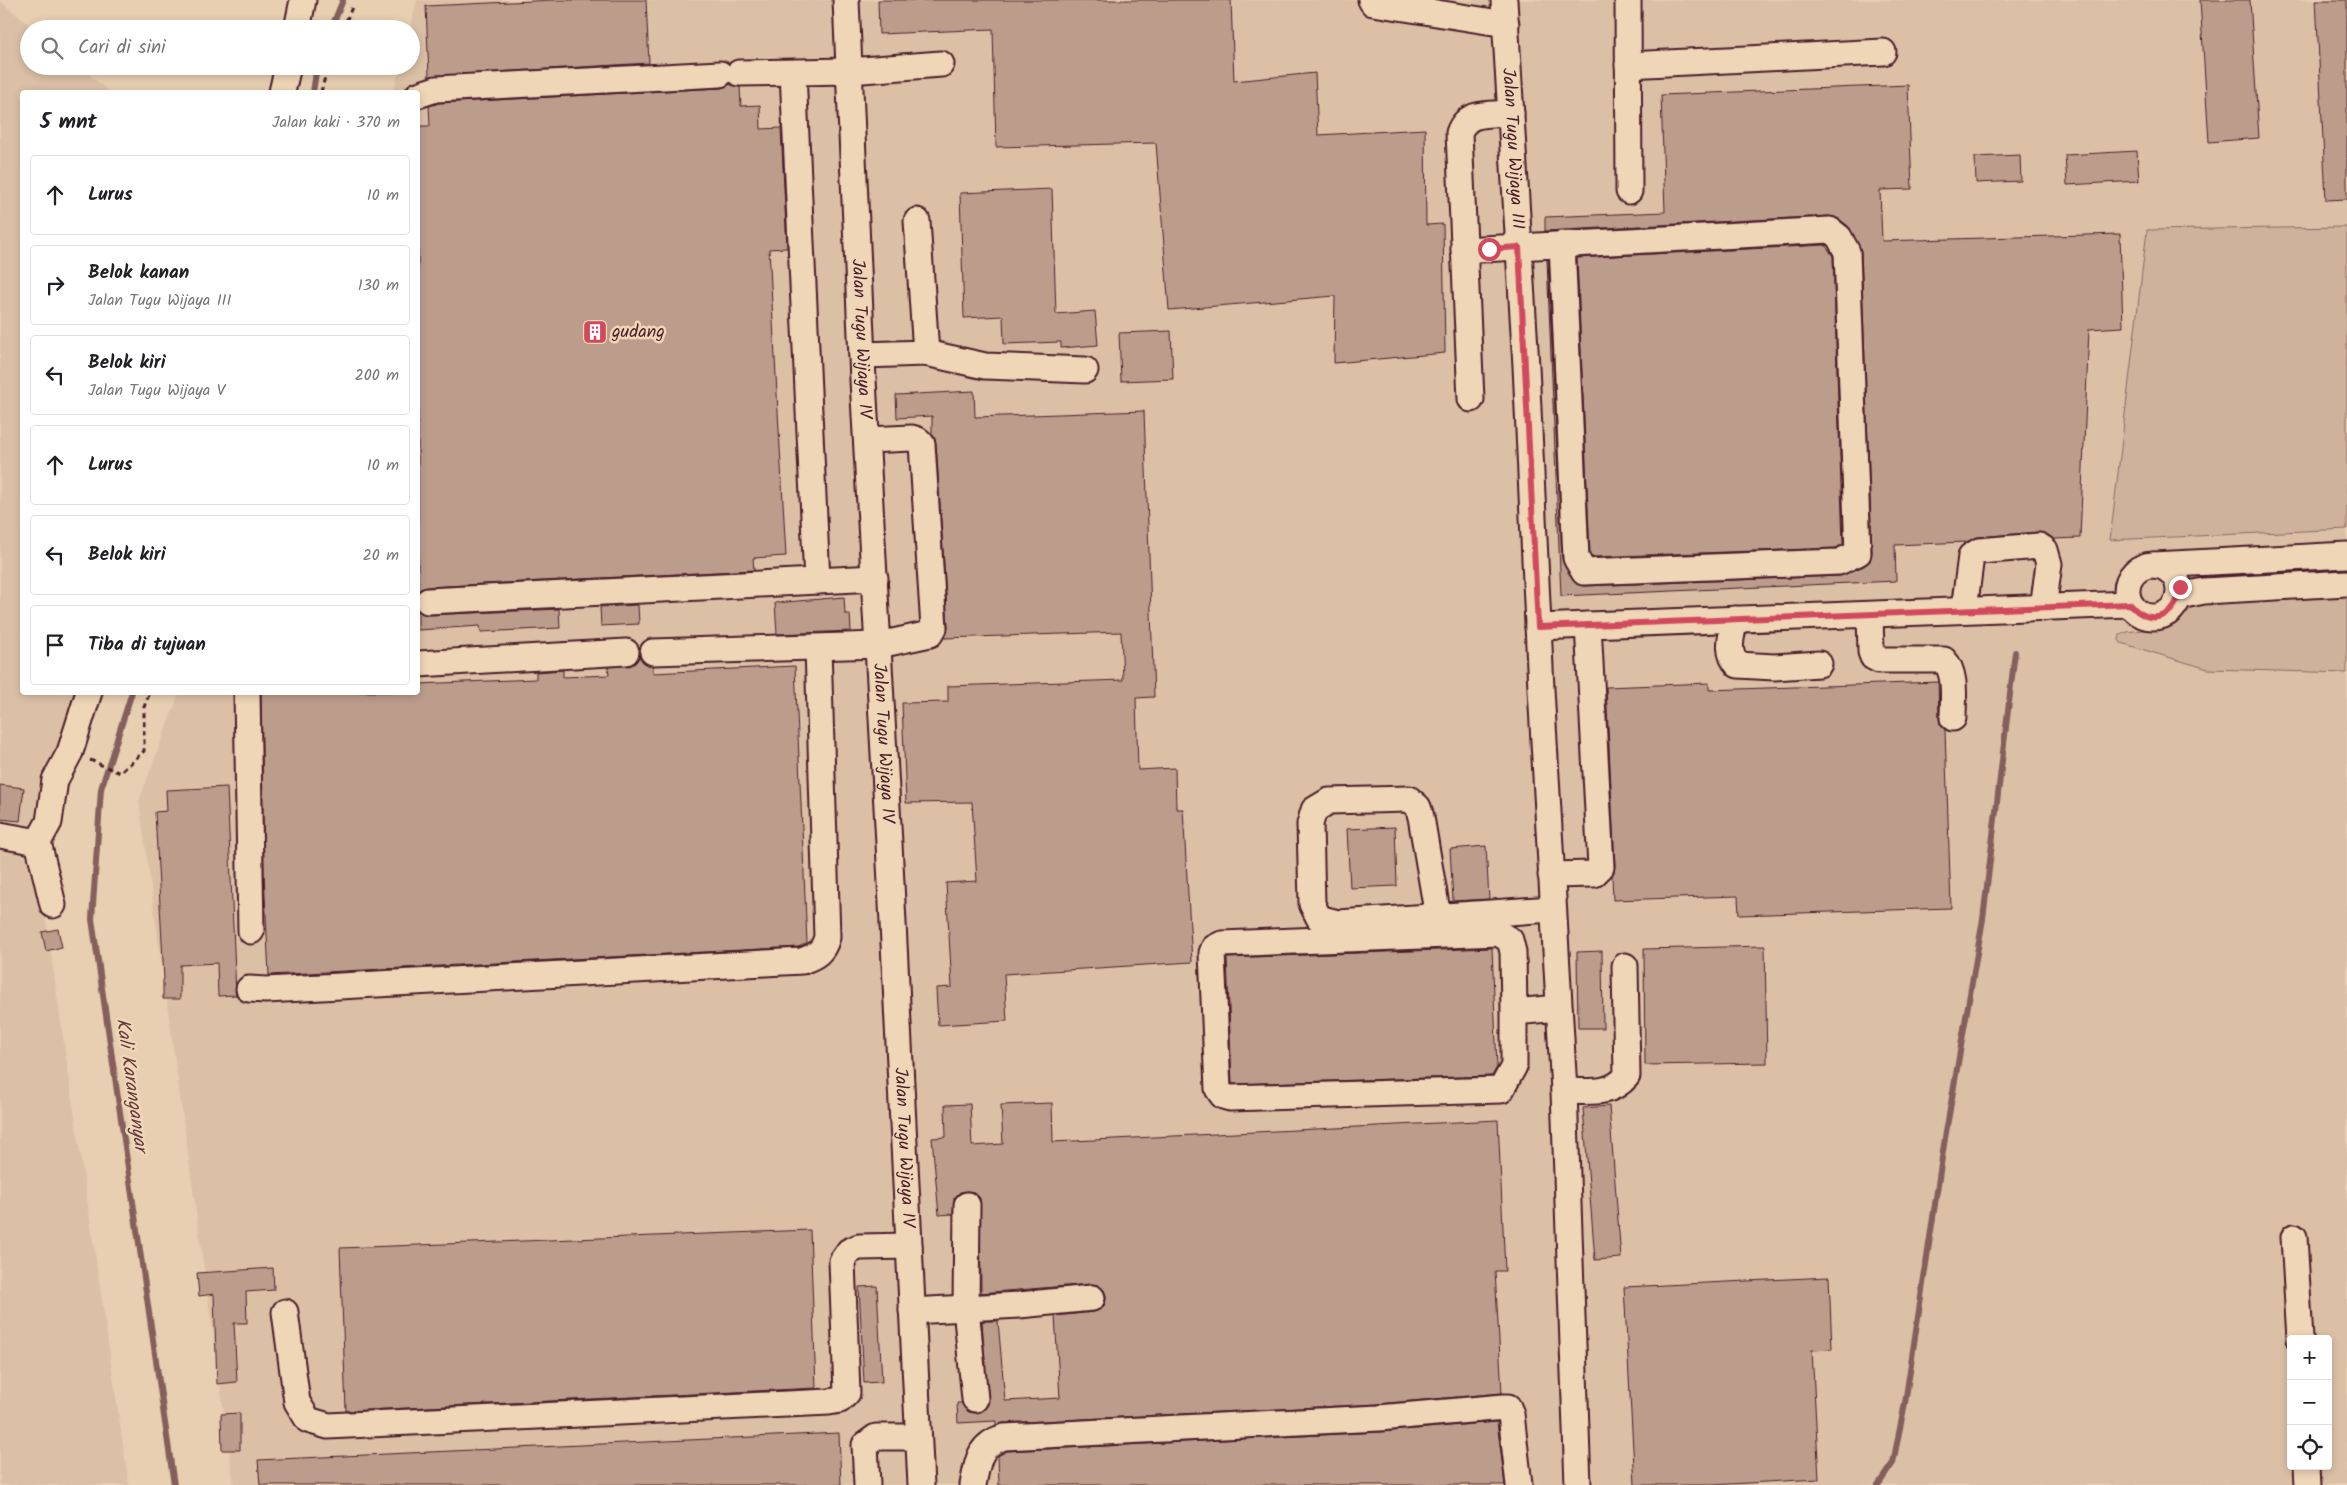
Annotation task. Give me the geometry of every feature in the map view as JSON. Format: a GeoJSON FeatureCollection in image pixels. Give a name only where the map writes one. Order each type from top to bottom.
{"type":"FeatureCollection","features":[{"type":"Feature","properties":{"kind":"street"},"geometry":{"type":"LineString","coordinates":[[299,20],[303,0]]}},
{"type":"Feature","properties":{"kind":"street","name":"Jalan Tugu Wijaya IV"},"geometry":{"type":"LineString","coordinates":[[846,0],[866,440],[879,645],[921,1485]]}},
{"type":"Feature","properties":{"kind":"street"},"geometry":{"type":"LineString","coordinates":[[1371,0],[1373,3],[1506,24]]}},
{"type":"Feature","properties":{"kind":"street","name":"Jalan Tugu Wijaya III"},"geometry":{"type":"LineString","coordinates":[[1504,0],[1519,247],[1552,909],[1564,1091],[1578,1485]]}},
{"type":"Feature","properties":{"kind":"street"},"geometry":{"type":"LineString","coordinates":[[1628,0],[1629,192]]}},
{"type":"Feature","properties":{"kind":"street"},"geometry":{"type":"LineString","coordinates":[[1628,65],[1883,52]]}},
{"type":"Feature","properties":{"kind":"street"},"geometry":{"type":"LineString","coordinates":[[420,94],[436,89],[730,74],[849,71],[941,64]]}},
{"type":"Feature","properties":{"kind":"street"},"geometry":{"type":"LineString","coordinates":[[793,73],[817,582]]}},
{"type":"Feature","properties":{"kind":"street"},"geometry":{"type":"LineString","coordinates":[[282,90],[286,75]]}},
{"type":"Feature","properties":{"kind":"street"},"geometry":{"type":"LineString","coordinates":[[1471,399],[1459,133],[1462,124],[1469,117],[1511,113]]}},
{"type":"Feature","properties":{"kind":"street"},"geometry":{"type":"LineString","coordinates":[[917,221],[926,353]]}},
{"type":"Feature","properties":{"kind":"street"},"geometry":{"type":"LineString","coordinates":[[1464,250],[1562,244],[1830,230],[1839,236],[1847,252],[1858,553],[1839,562],[1584,572],[1576,558],[1562,244]]}},
{"type":"Feature","properties":{"kind":"street"},"geometry":{"type":"LineString","coordinates":[[862,355],[926,353],[949,360],[985,366],[1085,370]]}},
{"type":"Feature","properties":{"kind":"street"},"geometry":{"type":"LineString","coordinates":[[653,652],[879,645],[930,634],[934,628],[922,444],[912,438],[866,440]]}},
{"type":"Feature","properties":{"kind":"street"},"geometry":{"type":"LineString","coordinates":[[1964,610],[1971,556],[1979,551],[2038,546],[2045,550],[2049,564],[2043,608]]}},
{"type":"Feature","properties":{"kind":"street"},"geometry":{"type":"LineString","coordinates":[[2154,565],[2171,571],[2180,587],[2179,596],[2170,612],[2152,618],[2144,616],[2130,604],[2127,595],[2131,577],[2137,570],[2154,565],[2347,555]]}},
{"type":"Feature","properties":{"kind":"street"},"geometry":{"type":"LineString","coordinates":[[428,601],[875,578]]}},
{"type":"Feature","properties":{"kind":"street"},"geometry":{"type":"LineString","coordinates":[[2179,596],[2204,590],[2347,584]]}},
{"type":"Feature","properties":{"kind":"street"},"geometry":{"type":"LineString","coordinates":[[1538,627],[2130,604]]}},
{"type":"Feature","properties":{"kind":"street"},"geometry":{"type":"LineString","coordinates":[[1870,615],[1871,652],[1873,657],[1879,660],[1944,660],[1949,665],[1952,674],[1953,718]]}},
{"type":"Feature","properties":{"kind":"street"},"geometry":{"type":"LineString","coordinates":[[1735,619],[1729,648],[1732,659],[1738,665],[1774,667],[1818,664]]}},
{"type":"Feature","properties":{"kind":"street"},"geometry":{"type":"LineString","coordinates":[[1551,875],[1594,874],[1601,866],[1588,625]]}},
{"type":"Feature","properties":{"kind":"street"},"geometry":{"type":"LineString","coordinates":[[250,989],[276,990],[802,961],[815,957],[824,949],[827,937],[818,648]]}},
{"type":"Feature","properties":{"kind":"street"},"geometry":{"type":"LineString","coordinates":[[420,664],[626,652]]}},
{"type":"Feature","properties":{"kind":"street"},"geometry":{"type":"LineString","coordinates":[[52,905],[38,842],[49,822],[56,780],[70,752],[88,695]]}},
{"type":"Feature","properties":{"kind":"street"},"geometry":{"type":"LineString","coordinates":[[247,695],[251,931]]}},
{"type":"Feature","properties":{"kind":"street"},"geometry":{"type":"LineString","coordinates":[[1438,917],[1418,807],[1408,799],[1329,801],[1314,810],[1310,824],[1312,904],[1319,918],[1338,923],[1438,917],[1552,909]]}},
{"type":"Feature","properties":{"kind":"street"},"geometry":{"type":"LineString","coordinates":[[0,834],[38,842]]}},
{"type":"Feature","properties":{"kind":"street"},"geometry":{"type":"LineString","coordinates":[[1498,933],[1510,940],[1513,952],[1514,1012],[1514,1066],[1501,1090],[1230,1098],[1223,1096],[1218,1089],[1212,954],[1214,948],[1222,944],[1498,933]]}},
{"type":"Feature","properties":{"kind":"street"},"geometry":{"type":"LineString","coordinates":[[1564,1091],[1603,1091],[1619,1085],[1627,1076],[1625,966]]}},
{"type":"Feature","properties":{"kind":"street"},"geometry":{"type":"LineString","coordinates":[[1514,1012],[1559,1008]]}},
{"type":"Feature","properties":{"kind":"street"},"geometry":{"type":"LineString","coordinates":[[967,1204],[966,1308],[975,1399]]}},
{"type":"Feature","properties":{"kind":"street"},"geometry":{"type":"LineString","coordinates":[[2294,1237],[2300,1335]]}},
{"type":"Feature","properties":{"kind":"street"},"geometry":{"type":"LineString","coordinates":[[285,1312],[297,1402],[308,1420],[328,1426],[829,1402],[840,1400],[847,1393],[842,1260],[849,1251],[859,1247],[909,1246]]}},
{"type":"Feature","properties":{"kind":"street"},"geometry":{"type":"LineString","coordinates":[[912,1311],[1092,1298]]}},
{"type":"Feature","properties":{"kind":"street"},"geometry":{"type":"LineString","coordinates":[[973,1485],[979,1455],[992,1441],[1004,1437],[1379,1418],[1504,1406],[1508,1407],[1511,1414],[1519,1485]]}},
{"type":"Feature","properties":{"kind":"street"},"geometry":{"type":"LineString","coordinates":[[867,1485],[865,1445],[869,1440],[876,1437],[918,1437]]}},
{"type":"Feature","properties":{"kind":"street"},"geometry":{"type":"LineString","coordinates":[[2307,1470],[2308,1485]]}},
{"type":"Feature","properties":{"kind":"path"},"geometry":{"type":"LineString","coordinates":[[347,20],[352,7]]}},
{"type":"Feature","properties":{"kind":"path"},"geometry":{"type":"LineString","coordinates":[[322,90],[326,75]]}},
{"type":"Feature","properties":{"kind":"path"},"geometry":{"type":"LineString","coordinates":[[84,758],[120,773],[144,751],[144,707],[149,695]]}},
{"type":"Feature","properties":{"kind":"shaded area"},"geometry":{"type":"Polygon","coordinates":[[[417,0],[2347,0],[2347,1485],[234,1485],[139,801],[178,695],[420,695],[420,90],[394,90],[398,75],[420,75],[420,20],[412,20],[417,0]]]}},
{"type":"Feature","properties":{"kind":"shaded area"},"geometry":{"type":"Polygon","coordinates":[[[0,1],[23,20],[20,20],[20,75],[90,75],[108,90],[20,90],[20,695],[94,695],[36,852],[129,1485],[0,1485],[0,1]]]}},
{"type":"Feature","properties":{"kind":"shaded area"},"geometry":{"type":"Polygon","coordinates":[[[2347,227],[2347,529],[2110,540],[2147,230],[2347,227]]]}},
{"type":"Feature","properties":{"kind":"shaded area"},"geometry":{"type":"Polygon","coordinates":[[[2347,591],[2347,673],[2208,669],[2121,643],[2119,640],[2120,635],[2131,631],[2162,626],[2176,621],[2188,612],[2200,598],[2347,591]]]}},
{"type":"Feature","properties":{"kind":"building"},"geometry":{"type":"Polygon","coordinates":[[[553,0],[646,0],[649,63],[429,76],[426,6],[553,0]]]}},
{"type":"Feature","properties":{"kind":"building"},"geometry":{"type":"Polygon","coordinates":[[[878,0],[1231,0],[1234,81],[1315,73],[1318,135],[1425,129],[1426,225],[1443,224],[1445,353],[1334,363],[1335,296],[1169,310],[1156,143],[996,147],[993,29],[879,34],[878,0]]]}},
{"type":"Feature","properties":{"kind":"building"},"geometry":{"type":"Polygon","coordinates":[[[2200,0],[2250,0],[2259,138],[2209,142],[2200,0]]]}},
{"type":"Feature","properties":{"kind":"building"},"geometry":{"type":"Polygon","coordinates":[[[2316,0],[2347,0],[2347,199],[2326,200],[2316,0]]]}},
{"type":"Feature","properties":{"kind":"building","name":"gudang"},"geometry":{"type":"Polygon","coordinates":[[[730,84],[740,87],[741,106],[760,105],[761,129],[781,128],[787,248],[769,249],[786,556],[753,558],[754,570],[427,587],[420,591],[420,126],[430,126],[429,106],[439,103],[721,88],[730,84]]]}},
{"type":"Feature","properties":{"kind":"building"},"geometry":{"type":"Polygon","coordinates":[[[1908,85],[1912,189],[1880,190],[1882,241],[2120,234],[2123,327],[2089,329],[2080,538],[2054,539],[2047,534],[2038,532],[1978,537],[1966,542],[1895,545],[1896,581],[1561,596],[1547,260],[1562,559],[1572,579],[1577,584],[1585,586],[1840,576],[1864,566],[1870,561],[1872,552],[1861,251],[1848,226],[1839,219],[1829,216],[1545,231],[1545,217],[1665,212],[1661,95],[1908,85]]]}},
{"type":"Feature","properties":{"kind":"building"},"geometry":{"type":"Polygon","coordinates":[[[2137,151],[2139,181],[2067,185],[2065,155],[2137,151]]]}},
{"type":"Feature","properties":{"kind":"building"},"geometry":{"type":"Polygon","coordinates":[[[2020,155],[2021,181],[1976,183],[1975,157],[2020,155]]]}},
{"type":"Feature","properties":{"kind":"building"},"geometry":{"type":"Polygon","coordinates":[[[1052,189],[1056,314],[1095,311],[1098,345],[1061,348],[1061,342],[1004,344],[1003,316],[964,318],[960,193],[1052,189]]]}},
{"type":"Feature","properties":{"kind":"building"},"geometry":{"type":"Polygon","coordinates":[[[1825,245],[1833,256],[1843,544],[1836,548],[1592,557],[1590,554],[1577,258],[1825,245]]]}},
{"type":"Feature","properties":{"kind":"building"},"geometry":{"type":"Polygon","coordinates":[[[1171,331],[1173,379],[1121,381],[1119,333],[1171,331]]]}},
{"type":"Feature","properties":{"kind":"building"},"geometry":{"type":"Polygon","coordinates":[[[974,391],[975,417],[1144,411],[1154,697],[1136,698],[1138,770],[1175,768],[1176,809],[1183,809],[1192,962],[1004,974],[1007,1021],[938,1025],[936,988],[952,987],[946,883],[977,881],[972,802],[906,803],[902,703],[948,702],[948,686],[1123,680],[1121,632],[945,638],[948,627],[936,443],[932,434],[932,416],[897,418],[896,395],[974,391]]]}},
{"type":"Feature","properties":{"kind":"building"},"geometry":{"type":"Polygon","coordinates":[[[844,597],[845,614],[850,614],[851,631],[777,634],[775,603],[844,597]]]}},
{"type":"Feature","properties":{"kind":"building"},"geometry":{"type":"Polygon","coordinates":[[[638,605],[639,624],[601,626],[600,607],[638,605]]]}},
{"type":"Feature","properties":{"kind":"building"},"geometry":{"type":"Polygon","coordinates":[[[559,609],[560,628],[481,632],[480,626],[420,630],[420,611],[429,615],[559,609]]]}},
{"type":"Feature","properties":{"kind":"building"},"geometry":{"type":"Polygon","coordinates":[[[640,656],[646,664],[653,666],[653,673],[795,666],[807,943],[799,947],[269,975],[264,875],[261,695],[420,695],[420,684],[536,679],[536,672],[563,670],[563,677],[609,675],[608,667],[633,664],[640,656]]]}},
{"type":"Feature","properties":{"kind":"building"},"geometry":{"type":"Polygon","coordinates":[[[1938,682],[1939,718],[1940,724],[1945,730],[1951,908],[1739,915],[1738,896],[1613,900],[1612,875],[1615,866],[1606,687],[1709,683],[1709,690],[1938,682]]]}},
{"type":"Feature","properties":{"kind":"building"},"geometry":{"type":"Polygon","coordinates":[[[0,785],[24,788],[20,821],[0,819],[0,785]]]}},
{"type":"Feature","properties":{"kind":"building"},"geometry":{"type":"Polygon","coordinates":[[[227,787],[236,995],[218,996],[217,963],[180,965],[180,999],[163,999],[164,979],[155,812],[167,811],[166,790],[227,787]]]}},
{"type":"Feature","properties":{"kind":"building"},"geometry":{"type":"Polygon","coordinates":[[[1395,827],[1397,886],[1350,888],[1347,829],[1395,827]]]}},
{"type":"Feature","properties":{"kind":"building"},"geometry":{"type":"Polygon","coordinates":[[[1486,846],[1489,899],[1453,901],[1450,849],[1486,846]]]}},
{"type":"Feature","properties":{"kind":"building"},"geometry":{"type":"Polygon","coordinates":[[[58,929],[62,947],[46,951],[42,932],[58,929]]]}},
{"type":"Feature","properties":{"kind":"building"},"geometry":{"type":"Polygon","coordinates":[[[1765,946],[1767,1063],[1645,1065],[1644,949],[1765,946]]]}},
{"type":"Feature","properties":{"kind":"building"},"geometry":{"type":"Polygon","coordinates":[[[1492,948],[1497,1067],[1492,1076],[1232,1084],[1227,958],[1492,948]]]}},
{"type":"Feature","properties":{"kind":"building"},"geometry":{"type":"Polygon","coordinates":[[[1602,951],[1603,1028],[1578,1028],[1577,952],[1602,951]]]}},
{"type":"Feature","properties":{"kind":"building"},"geometry":{"type":"Polygon","coordinates":[[[1052,1103],[1053,1142],[1498,1120],[1505,1271],[1495,1271],[1502,1393],[1378,1404],[1003,1423],[996,1425],[996,1421],[958,1423],[957,1403],[962,1403],[969,1412],[976,1413],[984,1410],[988,1404],[982,1321],[998,1321],[1005,1401],[1060,1398],[1055,1316],[1094,1312],[1101,1309],[1105,1304],[1106,1296],[1104,1290],[1098,1285],[1091,1284],[981,1293],[980,1198],[974,1192],[960,1192],[954,1198],[953,1214],[939,1215],[932,1138],[946,1137],[945,1105],[970,1104],[972,1146],[1003,1144],[1001,1105],[1052,1103]]]}},
{"type":"Feature","properties":{"kind":"building"},"geometry":{"type":"Polygon","coordinates":[[[1609,1106],[1621,1258],[1595,1260],[1583,1108],[1609,1106]]]}},
{"type":"Feature","properties":{"kind":"building"},"geometry":{"type":"Polygon","coordinates":[[[810,1230],[816,1388],[346,1411],[340,1248],[810,1230]]]}},
{"type":"Feature","properties":{"kind":"building"},"geometry":{"type":"Polygon","coordinates":[[[273,1268],[274,1290],[246,1292],[247,1323],[234,1323],[237,1382],[217,1384],[214,1294],[199,1296],[197,1273],[273,1268]]]}},
{"type":"Feature","properties":{"kind":"building"},"geometry":{"type":"Polygon","coordinates":[[[1829,1277],[1832,1349],[1812,1350],[1819,1479],[1712,1485],[1635,1485],[1624,1287],[1829,1277]]]}},
{"type":"Feature","properties":{"kind":"building"},"geometry":{"type":"Polygon","coordinates":[[[877,1286],[882,1382],[864,1383],[859,1287],[877,1286]]]}},
{"type":"Feature","properties":{"kind":"building"},"geometry":{"type":"Polygon","coordinates":[[[240,1413],[240,1450],[222,1450],[221,1414],[240,1413]]]}},
{"type":"Feature","properties":{"kind":"building"},"geometry":{"type":"Polygon","coordinates":[[[1497,1422],[1505,1485],[999,1485],[998,1456],[1007,1451],[1380,1432],[1497,1422]]]}},
{"type":"Feature","properties":{"kind":"building"},"geometry":{"type":"Polygon","coordinates":[[[839,1433],[841,1485],[260,1485],[258,1460],[839,1433]]]}},
{"type":"Feature","properties":{"kind":"waterway","name":"Kali Karanganyar"},"geometry":{"type":"LineString","coordinates":[[335,20],[343,0]]}},
{"type":"Feature","properties":{"kind":"waterway","name":"Kali Karanganyar"},"geometry":{"type":"LineString","coordinates":[[313,90],[316,75]]}},
{"type":"Feature","properties":{"kind":"waterway"},"geometry":{"type":"LineString","coordinates":[[1878,1485],[1893,1463],[1905,1403],[1945,1138],[1983,919],[2015,652]]}},
{"type":"Feature","properties":{"kind":"waterway","name":"Kali Karanganyar"},"geometry":{"type":"LineString","coordinates":[[131,695],[101,789],[92,919],[174,1485]]}},
{"type":"Feature","properties":{"kind":"place","name":"gudang"},"geometry":{"type":"Point","coordinates":[595,332]}},
{"type":"Feature","properties":{"kind":"route"},"geometry":{"type":"LineString","coordinates":[[1489,249],[1519,247],[1538,627],[2130,604],[2136,611],[2152,618],[2170,612],[2176,605],[2180,587]]}}]}
